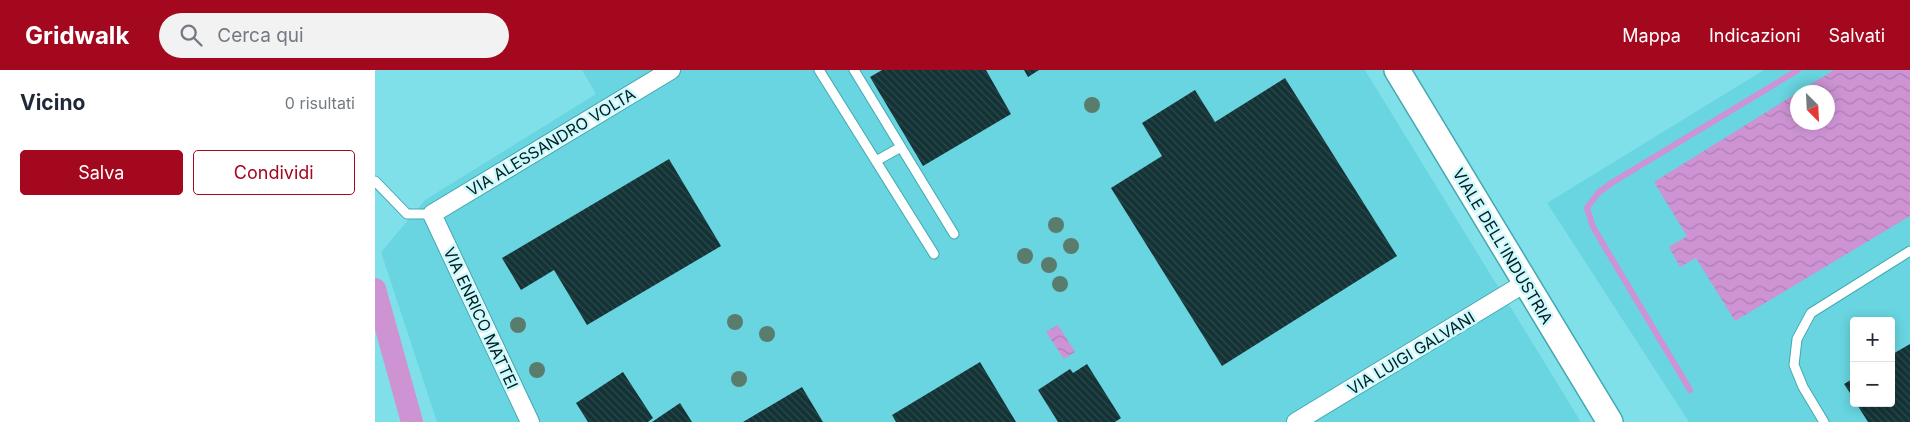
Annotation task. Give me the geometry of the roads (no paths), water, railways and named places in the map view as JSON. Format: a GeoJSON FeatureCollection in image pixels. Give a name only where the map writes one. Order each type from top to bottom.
{"type":"FeatureCollection","features":[{"type":"Feature","properties":{"kind":"main road","name":"VIALE DELL'INDUSTRIA"},"geometry":{"type":"LineString","coordinates":[[1397,70],[1610,422]]}},
{"type":"Feature","properties":{"kind":"street","name":"VIA ALESSANDRO VOLTA"},"geometry":{"type":"LineString","coordinates":[[432,214],[671,70]]}},
{"type":"Feature","properties":{"kind":"street","name":"VIA ENRICO MATTEI"},"geometry":{"type":"LineString","coordinates":[[432,214],[530,422]]}},
{"type":"Feature","properties":{"kind":"street","name":"VIA LUIGI GALVANI"},"geometry":{"type":"LineString","coordinates":[[1296,422],[1525,284]]}},
{"type":"Feature","properties":{"kind":"lane"},"geometry":{"type":"LineString","coordinates":[[819,70],[934,254]]}},
{"type":"Feature","properties":{"kind":"lane"},"geometry":{"type":"LineString","coordinates":[[854,70],[954,234]]}},
{"type":"Feature","properties":{"kind":"lane"},"geometry":{"type":"LineString","coordinates":[[876,161],[901,147]]}},
{"type":"Feature","properties":{"kind":"lane"},"geometry":{"type":"LineString","coordinates":[[375,181],[407,214],[432,214]]}},
{"type":"Feature","properties":{"kind":"lane"},"geometry":{"type":"LineString","coordinates":[[1824,422],[1803,387],[1794,365],[1797,339],[1811,313],[1910,250]]}},
{"type":"Feature","properties":{"kind":"water"},"geometry":{"type":"Polygon","coordinates":[[[1834,70],[1910,70],[1910,216],[1735,321],[1696,258],[1680,267],[1669,247],[1687,236],[1654,182],[1790,97],[1790,130],[1835,130],[1835,85],[1809,85],[1834,70]]]}},
{"type":"Feature","properties":{"kind":"water"},"geometry":{"type":"Polygon","coordinates":[[[1058,325],[1075,352],[1064,359],[1046,332],[1058,325]]]}},
{"type":"Feature","properties":{"kind":"waterway"},"geometry":{"type":"LineString","coordinates":[[1690,390],[1593,227],[1587,208],[1598,193],[1613,182],[1798,70]]}},
{"type":"Feature","properties":{"kind":"waterway"},"geometry":{"type":"LineString","coordinates":[[375,289],[412,422]]}}]}
